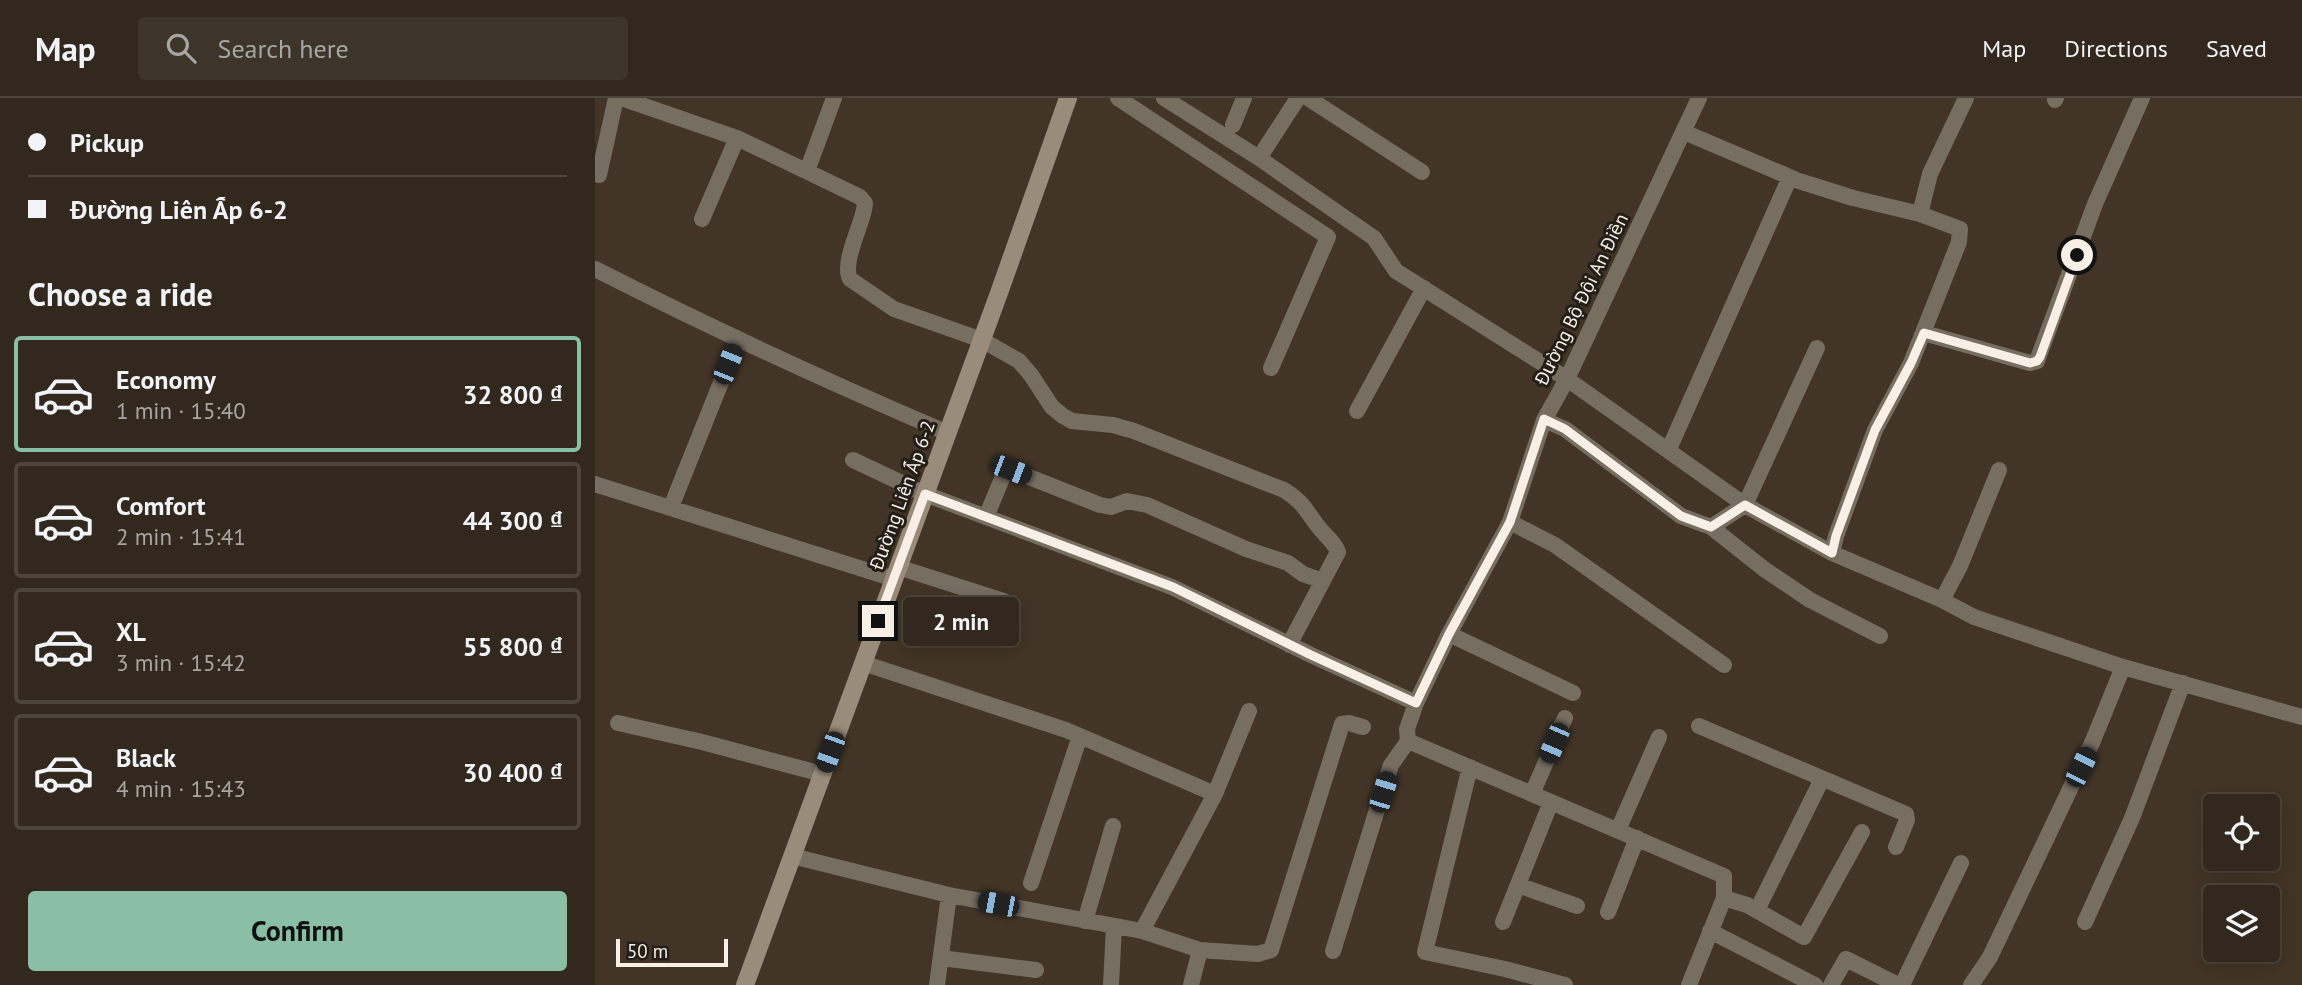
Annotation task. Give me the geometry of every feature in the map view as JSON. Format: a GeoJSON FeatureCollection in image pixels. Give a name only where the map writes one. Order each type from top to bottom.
{"type":"FeatureCollection","features":[{"type":"Feature","properties":{"kind":"street"},"geometry":{"type":"LineString","coordinates":[[599,175],[616,98]]}},
{"type":"Feature","properties":{"kind":"street"},"geometry":{"type":"LineString","coordinates":[[621,98],[737,138],[853,193],[865,202],[847,269],[850,279],[894,309],[982,340],[1024,366],[1052,407],[1063,416],[1072,421],[1113,425],[1134,431],[1274,486],[1299,499],[1319,528],[1338,548],[1336,558],[1289,645]]}},
{"type":"Feature","properties":{"kind":"street"},"geometry":{"type":"LineString","coordinates":[[807,171],[834,98]]}},
{"type":"Feature","properties":{"kind":"street","name":"Đường Liên Ấp 6-2"},"geometry":{"type":"LineString","coordinates":[[745,985],[1068,98]]}},
{"type":"Feature","properties":{"kind":"street"},"geometry":{"type":"LineString","coordinates":[[1118,98],[1328,237],[1271,368]]}},
{"type":"Feature","properties":{"kind":"street"},"geometry":{"type":"LineString","coordinates":[[1164,98],[1259,158],[1374,237],[1396,271],[1567,379],[1745,505],[1832,553],[1942,600],[1974,617],[2123,667],[2302,717]]}},
{"type":"Feature","properties":{"kind":"street"},"geometry":{"type":"LineString","coordinates":[[1233,124],[1244,98]]}},
{"type":"Feature","properties":{"kind":"street"},"geometry":{"type":"LineString","coordinates":[[1259,158],[1298,98]]}},
{"type":"Feature","properties":{"kind":"street"},"geometry":{"type":"LineString","coordinates":[[1308,98],[1422,172]]}},
{"type":"Feature","properties":{"kind":"street","name":"Đường Bộ Đội An Điền"},"geometry":{"type":"LineString","coordinates":[[1408,741],[1407,729],[1416,703],[1449,634],[1510,522],[1544,419],[1567,379],[1699,98]]}},
{"type":"Feature","properties":{"kind":"street"},"geometry":{"type":"LineString","coordinates":[[1920,214],[1930,174],[1966,98]]}},
{"type":"Feature","properties":{"kind":"street"},"geometry":{"type":"LineString","coordinates":[[1924,333],[2030,363],[2037,361],[2095,204],[2142,98]]}},
{"type":"Feature","properties":{"kind":"street"},"geometry":{"type":"LineString","coordinates":[[1684,132],[1790,177],[1853,198],[1920,214],[1960,229],[1959,242],[1924,333],[1875,430],[1832,553]]}},
{"type":"Feature","properties":{"kind":"street"},"geometry":{"type":"LineString","coordinates":[[702,219],[737,138]]}},
{"type":"Feature","properties":{"kind":"street"},"geometry":{"type":"LineString","coordinates":[[1669,449],[1790,177]]}},
{"type":"Feature","properties":{"kind":"street"},"geometry":{"type":"LineString","coordinates":[[595,269],[834,385],[948,433]]}},
{"type":"Feature","properties":{"kind":"street"},"geometry":{"type":"LineString","coordinates":[[1357,411],[1424,288]]}},
{"type":"Feature","properties":{"kind":"street"},"geometry":{"type":"LineString","coordinates":[[671,507],[738,340]]}},
{"type":"Feature","properties":{"kind":"street"},"geometry":{"type":"LineString","coordinates":[[1711,527],[1745,505],[1817,348]]}},
{"type":"Feature","properties":{"kind":"street"},"geometry":{"type":"LineString","coordinates":[[1544,419],[1565,429],[1681,516],[1711,527],[1764,569],[1810,600],[1880,636]]}},
{"type":"Feature","properties":{"kind":"street"},"geometry":{"type":"LineString","coordinates":[[853,460],[925,494],[1173,587],[1289,645],[1416,703]]}},
{"type":"Feature","properties":{"kind":"street"},"geometry":{"type":"LineString","coordinates":[[986,516],[1004,474],[1011,470],[1100,505],[1110,507],[1127,501],[1147,505],[1246,549],[1288,563],[1303,574],[1323,581]]}},
{"type":"Feature","properties":{"kind":"street"},"geometry":{"type":"LineString","coordinates":[[1942,600],[1999,470]]}},
{"type":"Feature","properties":{"kind":"street"},"geometry":{"type":"LineString","coordinates":[[595,484],[896,573],[1004,601],[1008,607],[998,635]]}},
{"type":"Feature","properties":{"kind":"street"},"geometry":{"type":"LineString","coordinates":[[1510,522],[1555,545],[1724,665]]}},
{"type":"Feature","properties":{"kind":"street"},"geometry":{"type":"LineString","coordinates":[[1449,634],[1573,694]]}},
{"type":"Feature","properties":{"kind":"street"},"geometry":{"type":"LineString","coordinates":[[863,663],[1080,736],[1215,794]]}},
{"type":"Feature","properties":{"kind":"street"},"geometry":{"type":"LineString","coordinates":[[1971,985],[1990,957],[2002,932],[2092,743],[2123,667]]}},
{"type":"Feature","properties":{"kind":"street"},"geometry":{"type":"LineString","coordinates":[[2085,922],[2132,818],[2183,684]]}},
{"type":"Feature","properties":{"kind":"street"},"geometry":{"type":"LineString","coordinates":[[1142,930],[1215,794],[1249,711]]}},
{"type":"Feature","properties":{"kind":"street"},"geometry":{"type":"LineString","coordinates":[[1532,794],[1565,718]]}},
{"type":"Feature","properties":{"kind":"street"},"geometry":{"type":"LineString","coordinates":[[618,723],[822,774]]}},
{"type":"Feature","properties":{"kind":"street"},"geometry":{"type":"LineString","coordinates":[[792,856],[949,895],[1142,930],[1200,950],[1268,953],[1342,724],[1363,727]]}},
{"type":"Feature","properties":{"kind":"street"},"geometry":{"type":"LineString","coordinates":[[1699,726],[1906,814],[1908,818],[1896,847]]}},
{"type":"Feature","properties":{"kind":"street"},"geometry":{"type":"LineString","coordinates":[[1031,883],[1080,736]]}},
{"type":"Feature","properties":{"kind":"street"},"geometry":{"type":"LineString","coordinates":[[1618,831],[1660,737]]}},
{"type":"Feature","properties":{"kind":"street"},"geometry":{"type":"LineString","coordinates":[[1333,951],[1391,765],[1408,741],[1724,876],[1724,898],[1689,985]]}},
{"type":"Feature","properties":{"kind":"street"},"geometry":{"type":"LineString","coordinates":[[1470,767],[1425,952],[1565,985]]}},
{"type":"Feature","properties":{"kind":"street"},"geometry":{"type":"LineString","coordinates":[[1757,911],[1822,779]]}},
{"type":"Feature","properties":{"kind":"street"},"geometry":{"type":"LineString","coordinates":[[1503,922],[1551,802]]}},
{"type":"Feature","properties":{"kind":"street"},"geometry":{"type":"LineString","coordinates":[[1085,921],[1113,826]]}},
{"type":"Feature","properties":{"kind":"street"},"geometry":{"type":"LineString","coordinates":[[1724,898],[1747,905],[1804,937],[1862,832]]}},
{"type":"Feature","properties":{"kind":"street"},"geometry":{"type":"LineString","coordinates":[[1608,912],[1637,838]]}},
{"type":"Feature","properties":{"kind":"street"},"geometry":{"type":"LineString","coordinates":[[1831,985],[1846,959],[1900,985],[1961,863]]}},
{"type":"Feature","properties":{"kind":"street"},"geometry":{"type":"LineString","coordinates":[[1518,885],[1577,906]]}},
{"type":"Feature","properties":{"kind":"street"},"geometry":{"type":"LineString","coordinates":[[938,985],[949,895]]}},
{"type":"Feature","properties":{"kind":"street"},"geometry":{"type":"LineString","coordinates":[[1111,985],[1114,926]]}},
{"type":"Feature","properties":{"kind":"street"},"geometry":{"type":"LineString","coordinates":[[1710,931],[1815,985]]}},
{"type":"Feature","properties":{"kind":"street"},"geometry":{"type":"LineString","coordinates":[[1191,985],[1200,950]]}},
{"type":"Feature","properties":{"kind":"street"},"geometry":{"type":"LineString","coordinates":[[941,958],[1036,970]]}},
{"type":"Feature","properties":{"kind":"route"},"geometry":{"type":"LineString","coordinates":[[878,621],[925,494],[1173,587],[1416,703],[1449,634],[1510,522],[1544,419],[1565,429],[1681,516],[1711,527],[1745,505],[1832,553],[1875,430],[1924,333],[2030,363],[2036,361],[2040,357],[2077,255]]}}]}
